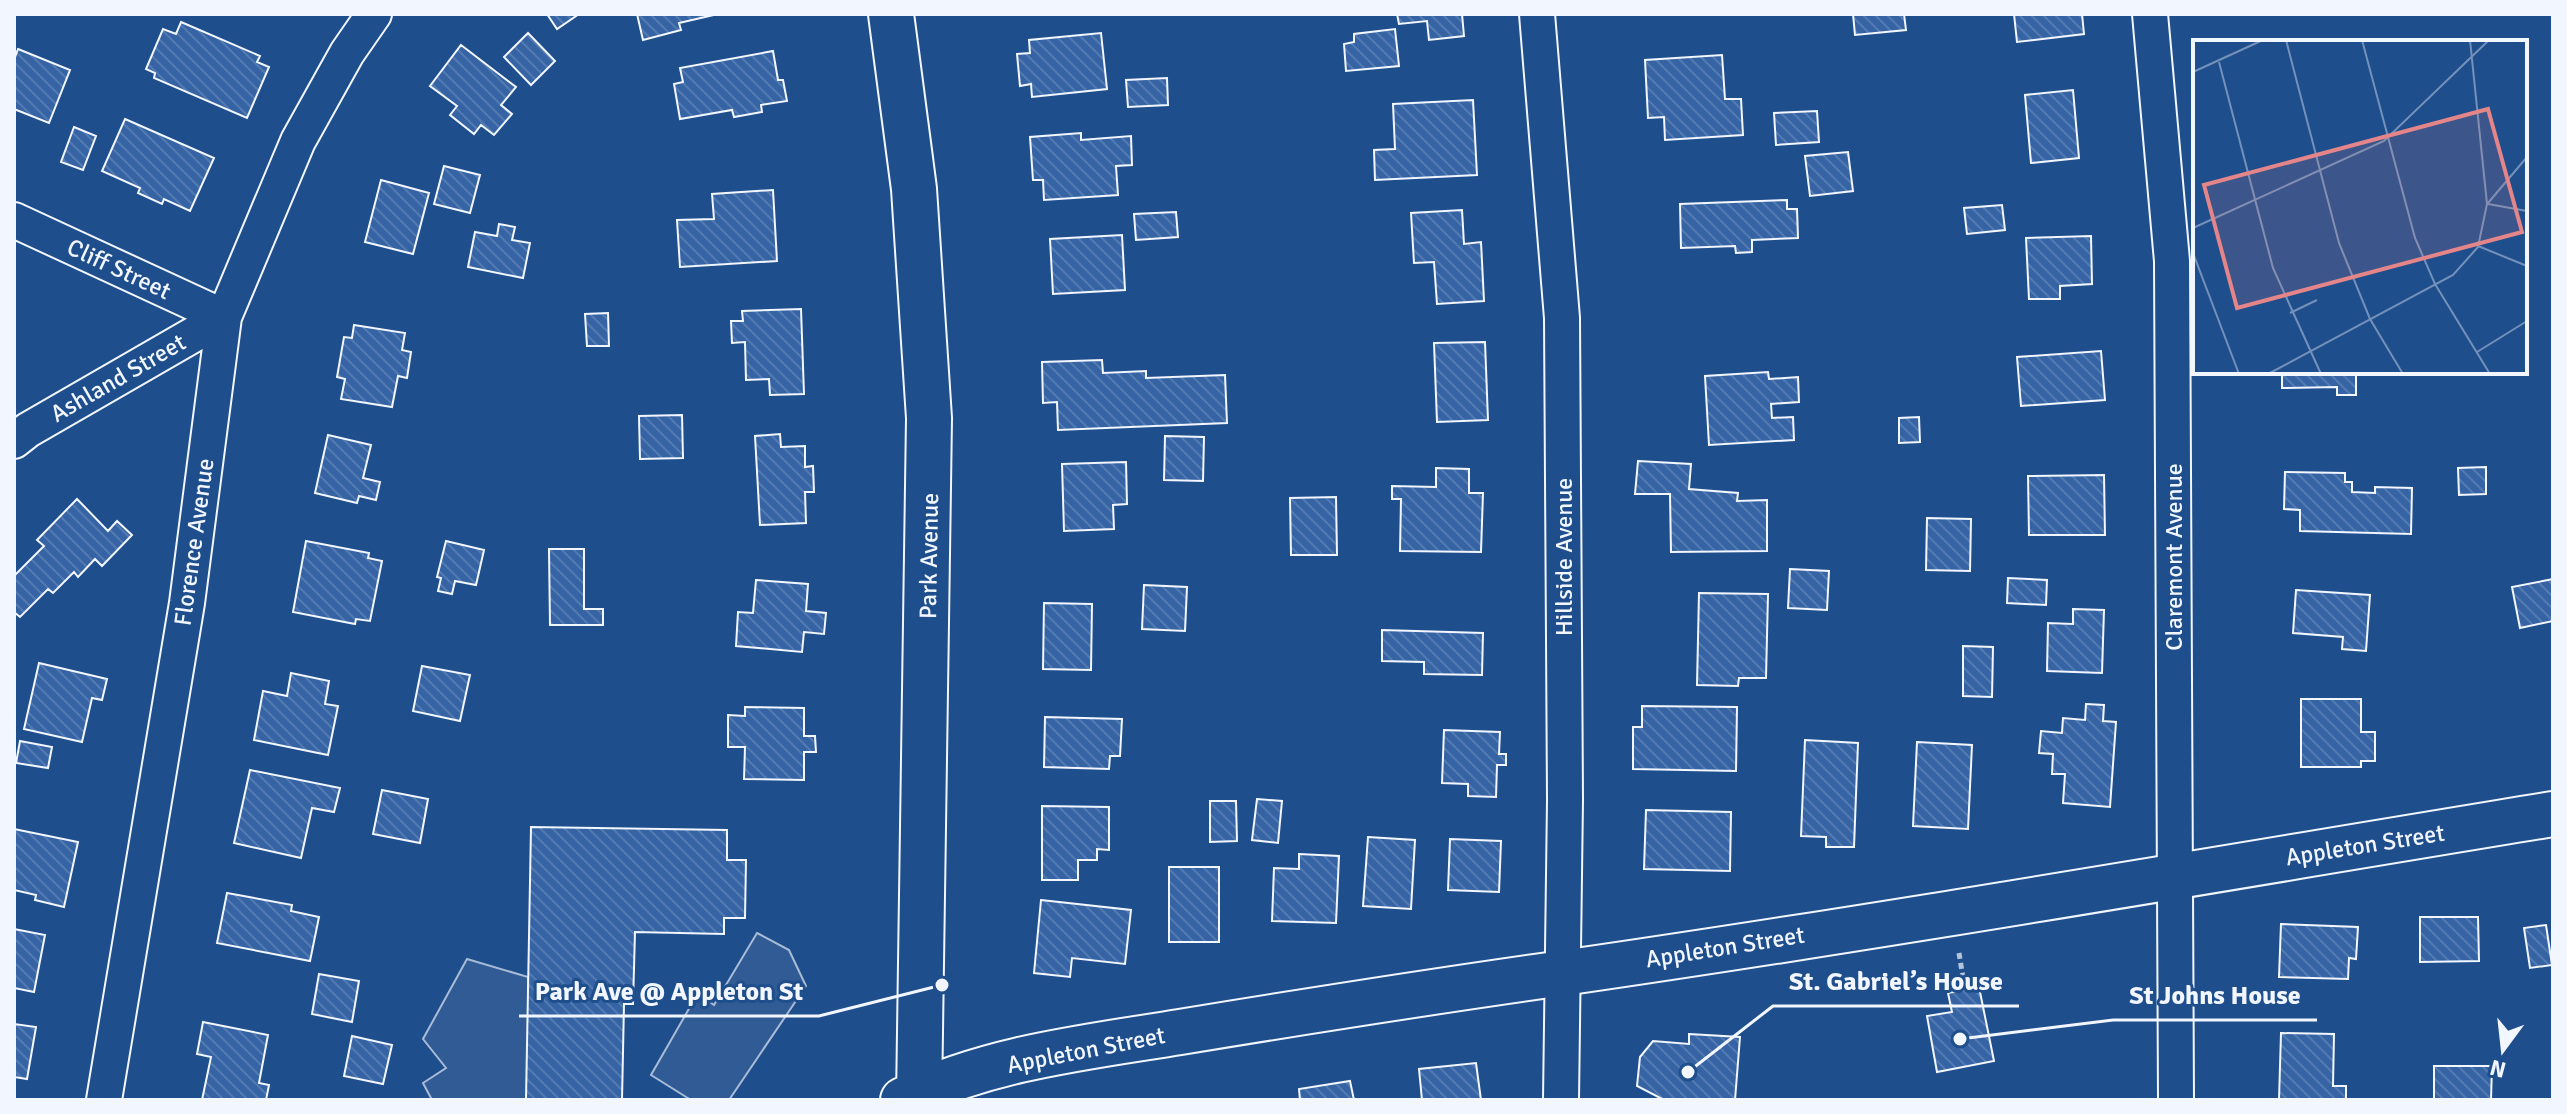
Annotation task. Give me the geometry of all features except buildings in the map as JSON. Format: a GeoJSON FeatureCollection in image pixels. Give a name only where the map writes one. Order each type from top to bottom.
{"type":"FeatureCollection","features":[{"type":"Feature","properties":{"kind":"street","name":"Florence Avenue"},"geometry":{"type":"LineString","coordinates":[[104,1100],[187,603],[224,317],[298,141],[347,53],[374,14]]}},
{"type":"Feature","properties":{"kind":"street","name":"Park Avenue"},"geometry":{"type":"LineString","coordinates":[[891,14],[914,189],[929,418],[913,1097]]}},
{"type":"Feature","properties":{"kind":"street","name":"Hillside Avenue"},"geometry":{"type":"LineString","coordinates":[[1537,14],[1562,318],[1565,785],[1561,1100]]}},
{"type":"Feature","properties":{"kind":"street","name":"Claremont Avenue"},"geometry":{"type":"LineString","coordinates":[[2150,14],[2172,261],[2176,1100]]}},
{"type":"Feature","properties":{"kind":"street","name":"Cliff Street"},"geometry":{"type":"LineString","coordinates":[[14,220],[224,317]]}},
{"type":"Feature","properties":{"kind":"street","name":"Ashland Street"},"geometry":{"type":"LineString","coordinates":[[14,441],[224,317]]}},
{"type":"Feature","properties":{"kind":"street","name":"Appleton Street"},"geometry":{"type":"LineString","coordinates":[[913,1097],[957,1077],[1092,1046],[2553,814]]}},
{"type":"Feature","properties":{"kind":"path"},"geometry":{"type":"LineString","coordinates":[[1958,948],[1965,990]]}},
{"type":"Feature","properties":{"kind":"shaded area"},"geometry":{"type":"Polygon","coordinates":[[[757,933],[789,950],[806,986],[729,1100],[691,1100],[651,1075],[698,993],[714,1005],[757,933]]]}},
{"type":"Feature","properties":{"kind":"shaded area"},"geometry":{"type":"Polygon","coordinates":[[[467,959],[528,977],[528,1100],[432,1100],[423,1083],[446,1068],[423,1039],[467,959]]]}},
{"type":"Feature","properties":{"kind":"place","name":"Park Ave @ Appleton St"},"geometry":{"type":"Point","coordinates":[942,985]}},
{"type":"Feature","properties":{"kind":"place","name":"St Johns House"},"geometry":{"type":"Point","coordinates":[1960,1039]}},
{"type":"Feature","properties":{"kind":"place","name":"St. Gabriel’s House"},"geometry":{"type":"Point","coordinates":[1688,1072]}}]}
